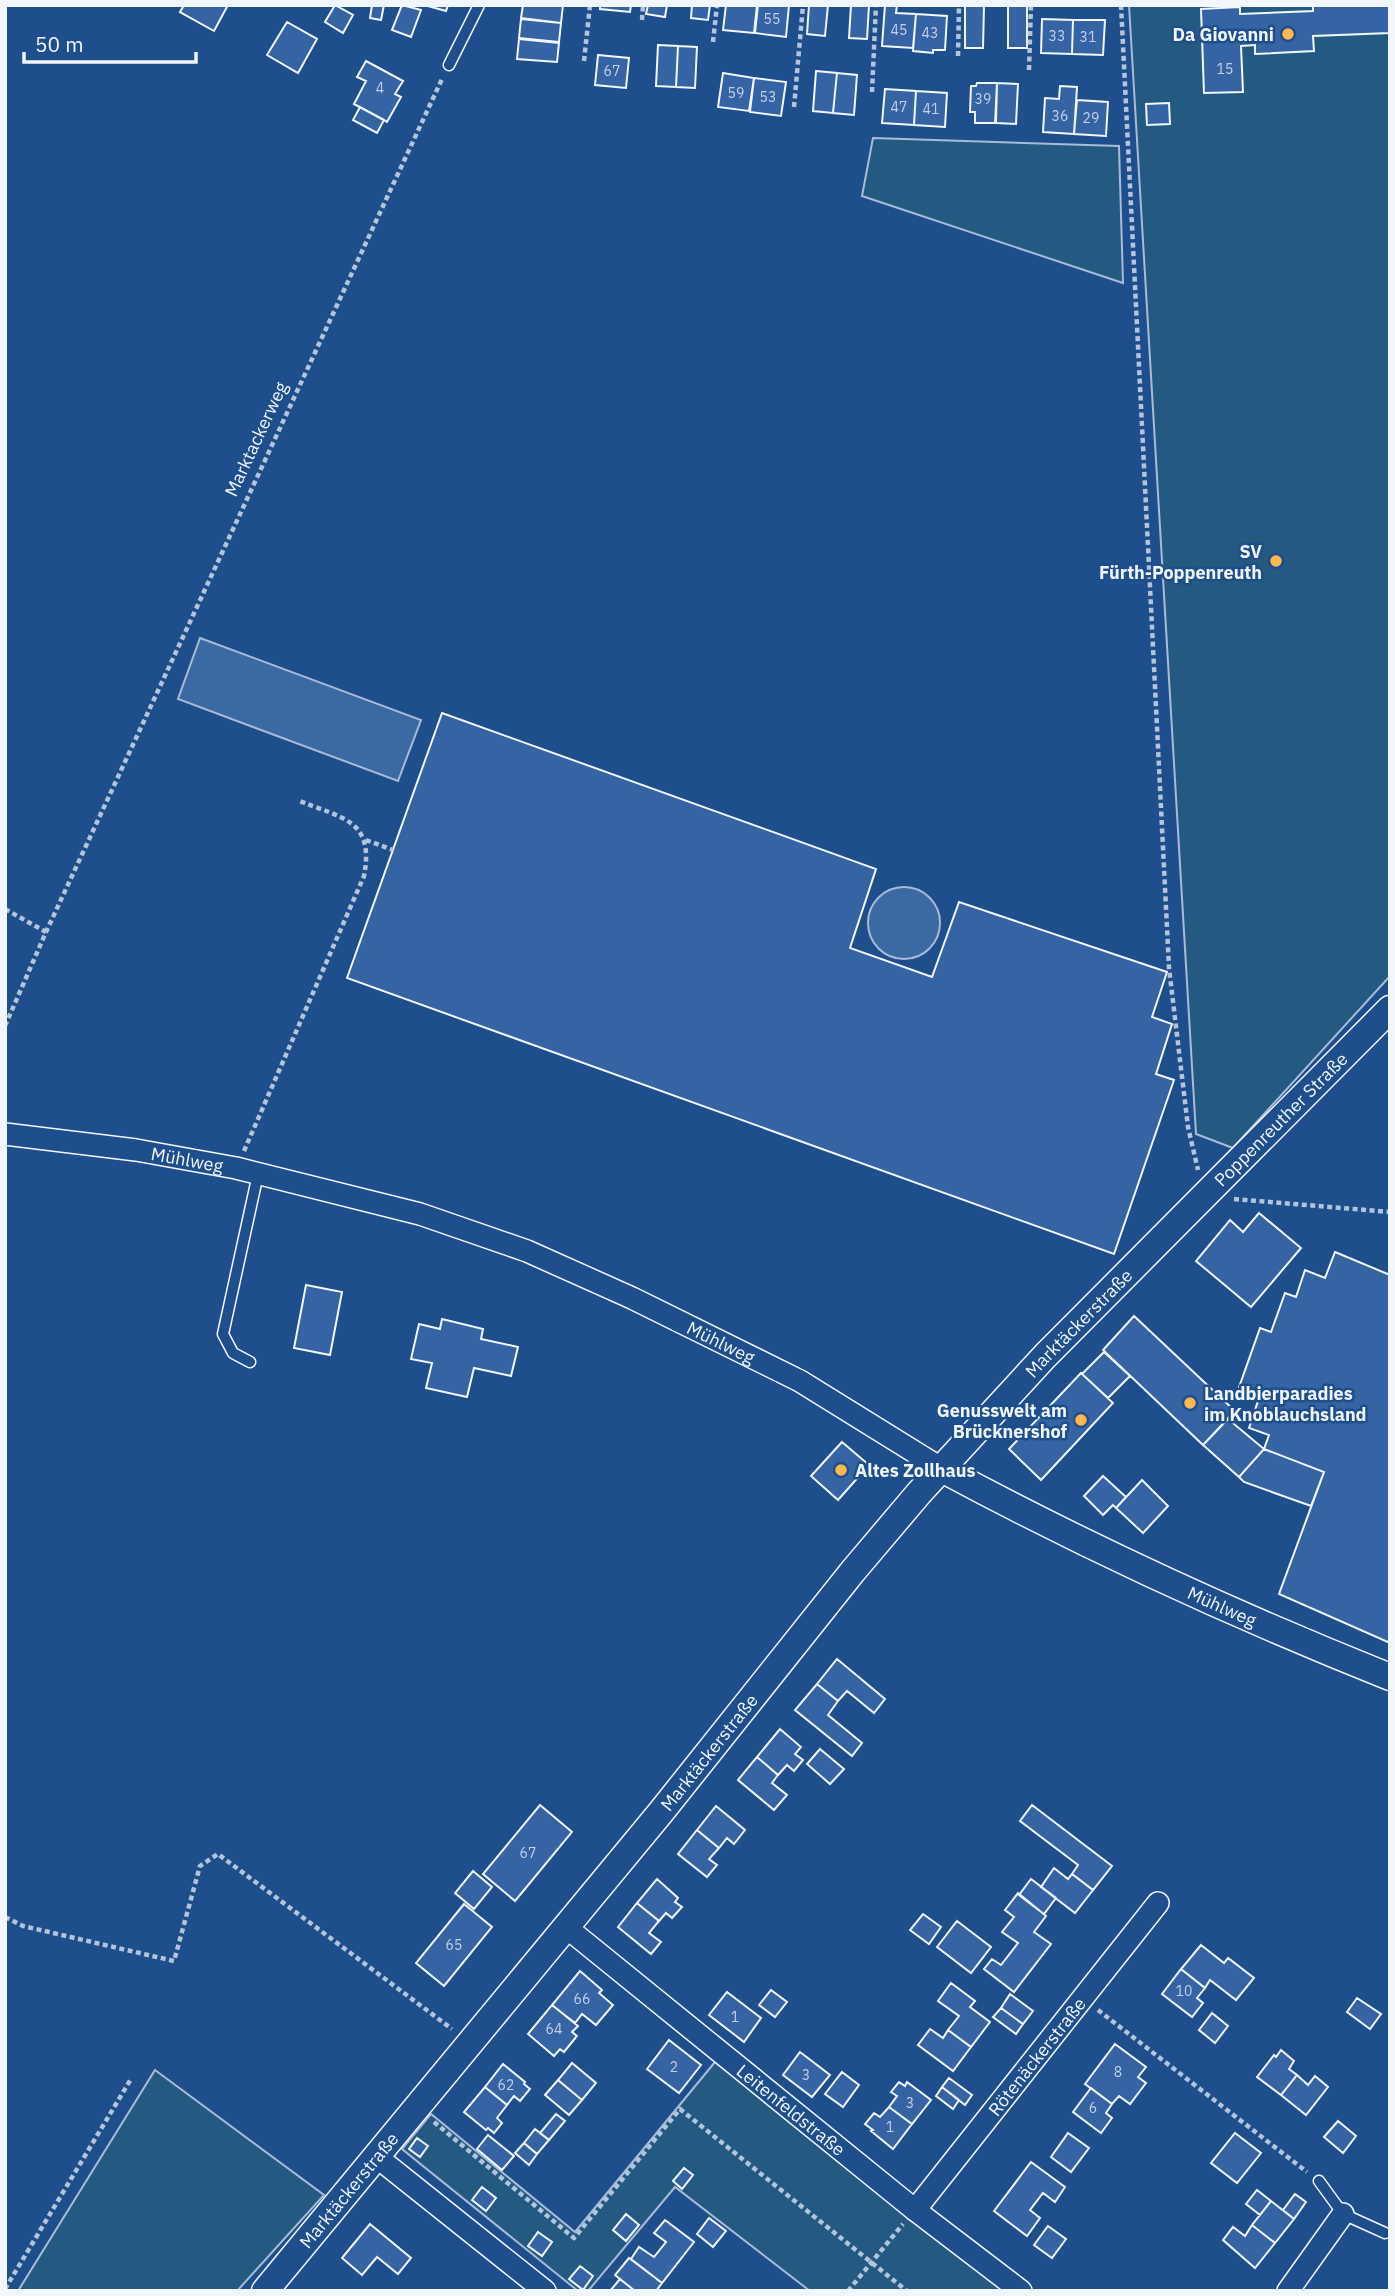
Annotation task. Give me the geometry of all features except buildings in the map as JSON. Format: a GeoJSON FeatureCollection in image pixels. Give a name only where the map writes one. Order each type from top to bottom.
{"type":"FeatureCollection","features":[{"type":"Feature","properties":{"kind":"street","name":"Poppenreuther Straße"},"geometry":{"type":"LineString","coordinates":[[1171,1229],[1390,1009]]}},
{"type":"Feature","properties":{"kind":"street","name":"Mühlweg"},"geometry":{"type":"LineString","coordinates":[[5,1134],[136,1150],[236,1168],[420,1214],[527,1251],[632,1298],[800,1381],[942,1469],[1026,1513],[1239,1615],[1390,1677]]}},
{"type":"Feature","properties":{"kind":"street","name":"Marktäckerstraße"},"geometry":{"type":"LineString","coordinates":[[265,2291],[566,1927],[853,1571],[1045,1356],[1171,1229]]}},
{"type":"Feature","properties":{"kind":"street","name":"Rötenäckerstraße"},"geometry":{"type":"LineString","coordinates":[[915,2210],[1158,1903]]}},
{"type":"Feature","properties":{"kind":"street","name":"Leitenfeldstraße"},"geometry":{"type":"LineString","coordinates":[[566,1927],[915,2210],[1021,2291]]}},
{"type":"Feature","properties":{"kind":"street"},"geometry":{"type":"LineString","coordinates":[[377,2157],[545,2291]]}},
{"type":"Feature","properties":{"kind":"street"},"geometry":{"type":"LineString","coordinates":[[1288,2291],[1343,2214]]}},
{"type":"Feature","properties":{"kind":"lane"},"geometry":{"type":"LineString","coordinates":[[449,65],[479,5]]}},
{"type":"Feature","properties":{"kind":"lane"},"geometry":{"type":"LineString","coordinates":[[250,1362],[233,1353],[223,1334],[258,1174]]}},
{"type":"Feature","properties":{"kind":"lane"},"geometry":{"type":"LineString","coordinates":[[1319,2180],[1343,2214],[1385,2232]]}},
{"type":"Feature","properties":{"kind":"path"},"geometry":{"type":"LineString","coordinates":[[584,61],[590,5]]}},
{"type":"Feature","properties":{"kind":"path"},"geometry":{"type":"LineString","coordinates":[[642,20],[643,5]]}},
{"type":"Feature","properties":{"kind":"path"},"geometry":{"type":"LineString","coordinates":[[713,42],[717,5]]}},
{"type":"Feature","properties":{"kind":"path"},"geometry":{"type":"LineString","coordinates":[[794,107],[803,5]]}},
{"type":"Feature","properties":{"kind":"path"},"geometry":{"type":"LineString","coordinates":[[872,92],[876,5]]}},
{"type":"Feature","properties":{"kind":"path"},"geometry":{"type":"LineString","coordinates":[[958,56],[959,5]]}},
{"type":"Feature","properties":{"kind":"path"},"geometry":{"type":"LineString","coordinates":[[1029,70],[1031,5]]}},
{"type":"Feature","properties":{"kind":"path"},"geometry":{"type":"LineString","coordinates":[[1121,5],[1169,968],[1188,1127],[1203,1196],[1390,1212]]}},
{"type":"Feature","properties":{"kind":"path","name":"Marktackerweg"},"geometry":{"type":"LineString","coordinates":[[5,1026],[46,932],[449,65]]}},
{"type":"Feature","properties":{"kind":"path"},"geometry":{"type":"LineString","coordinates":[[236,1168],[364,876],[368,856],[365,839],[355,824],[297,800]]}},
{"type":"Feature","properties":{"kind":"path"},"geometry":{"type":"LineString","coordinates":[[365,839],[393,850]]}},
{"type":"Feature","properties":{"kind":"path"},"geometry":{"type":"LineString","coordinates":[[5,909],[46,932]]}},
{"type":"Feature","properties":{"kind":"path"},"geometry":{"type":"LineString","coordinates":[[5,1917],[23,1926],[174,1961],[200,1866],[218,1854],[453,2029],[469,2044]]}},
{"type":"Feature","properties":{"kind":"path"},"geometry":{"type":"LineString","coordinates":[[1084,1998],[1319,2180]]}},
{"type":"Feature","properties":{"kind":"path"},"geometry":{"type":"LineString","coordinates":[[5,2289],[131,2079]]}},
{"type":"Feature","properties":{"kind":"path"},"geometry":{"type":"LineString","coordinates":[[416,2108],[574,2238],[680,2109],[907,2291]]}},
{"type":"Feature","properties":{"kind":"path"},"geometry":{"type":"LineString","coordinates":[[848,2291],[915,2210]]}},
{"type":"Feature","properties":{"kind":"shaded area","name":"SV Fürth-Poppenreuth"},"geometry":{"type":"Polygon","coordinates":[[[1129,5],[1390,5],[1390,976],[1233,1148],[1196,1134],[1129,5]]]}},
{"type":"Feature","properties":{"kind":"shaded area"},"geometry":{"type":"Polygon","coordinates":[[[873,138],[1119,146],[1123,283],[862,196],[873,138]]]}},
{"type":"Feature","properties":{"kind":"shaded area"},"geometry":{"type":"Polygon","coordinates":[[[200,638],[421,720],[398,781],[178,699],[200,638]]]}},
{"type":"Feature","properties":{"kind":"shaded area"},"geometry":{"type":"Polygon","coordinates":[[[897,887],[911,887],[930,897],[940,916],[940,930],[930,949],[911,959],[897,959],[878,949],[868,930],[868,916],[878,897],[897,887]]]}},
{"type":"Feature","properties":{"kind":"shaded area"},"geometry":{"type":"Polygon","coordinates":[[[715,2062],[1009,2291],[810,2291],[675,2187],[588,2291],[578,2291],[402,2149],[431,2114],[575,2232],[715,2062]]]}},
{"type":"Feature","properties":{"kind":"shaded area"},"geometry":{"type":"Polygon","coordinates":[[[155,2070],[324,2195],[237,2291],[18,2291],[155,2070]]]}},
{"type":"Feature","properties":{"kind":"place","name":"Da Giovanni"},"geometry":{"type":"Point","coordinates":[1288,34]}},
{"type":"Feature","properties":{"kind":"place","name":"SV Fürth-Poppenreuth"},"geometry":{"type":"Point","coordinates":[1276,561]}},
{"type":"Feature","properties":{"kind":"place","name":"Landbierparadies im Knoblauchsland"},"geometry":{"type":"Point","coordinates":[1190,1403]}},
{"type":"Feature","properties":{"kind":"place","name":"Genusswelt am Brücknershof"},"geometry":{"type":"Point","coordinates":[1081,1420]}},
{"type":"Feature","properties":{"kind":"place","name":"Altes Zollhaus"},"geometry":{"type":"Point","coordinates":[841,1470]}}]}
